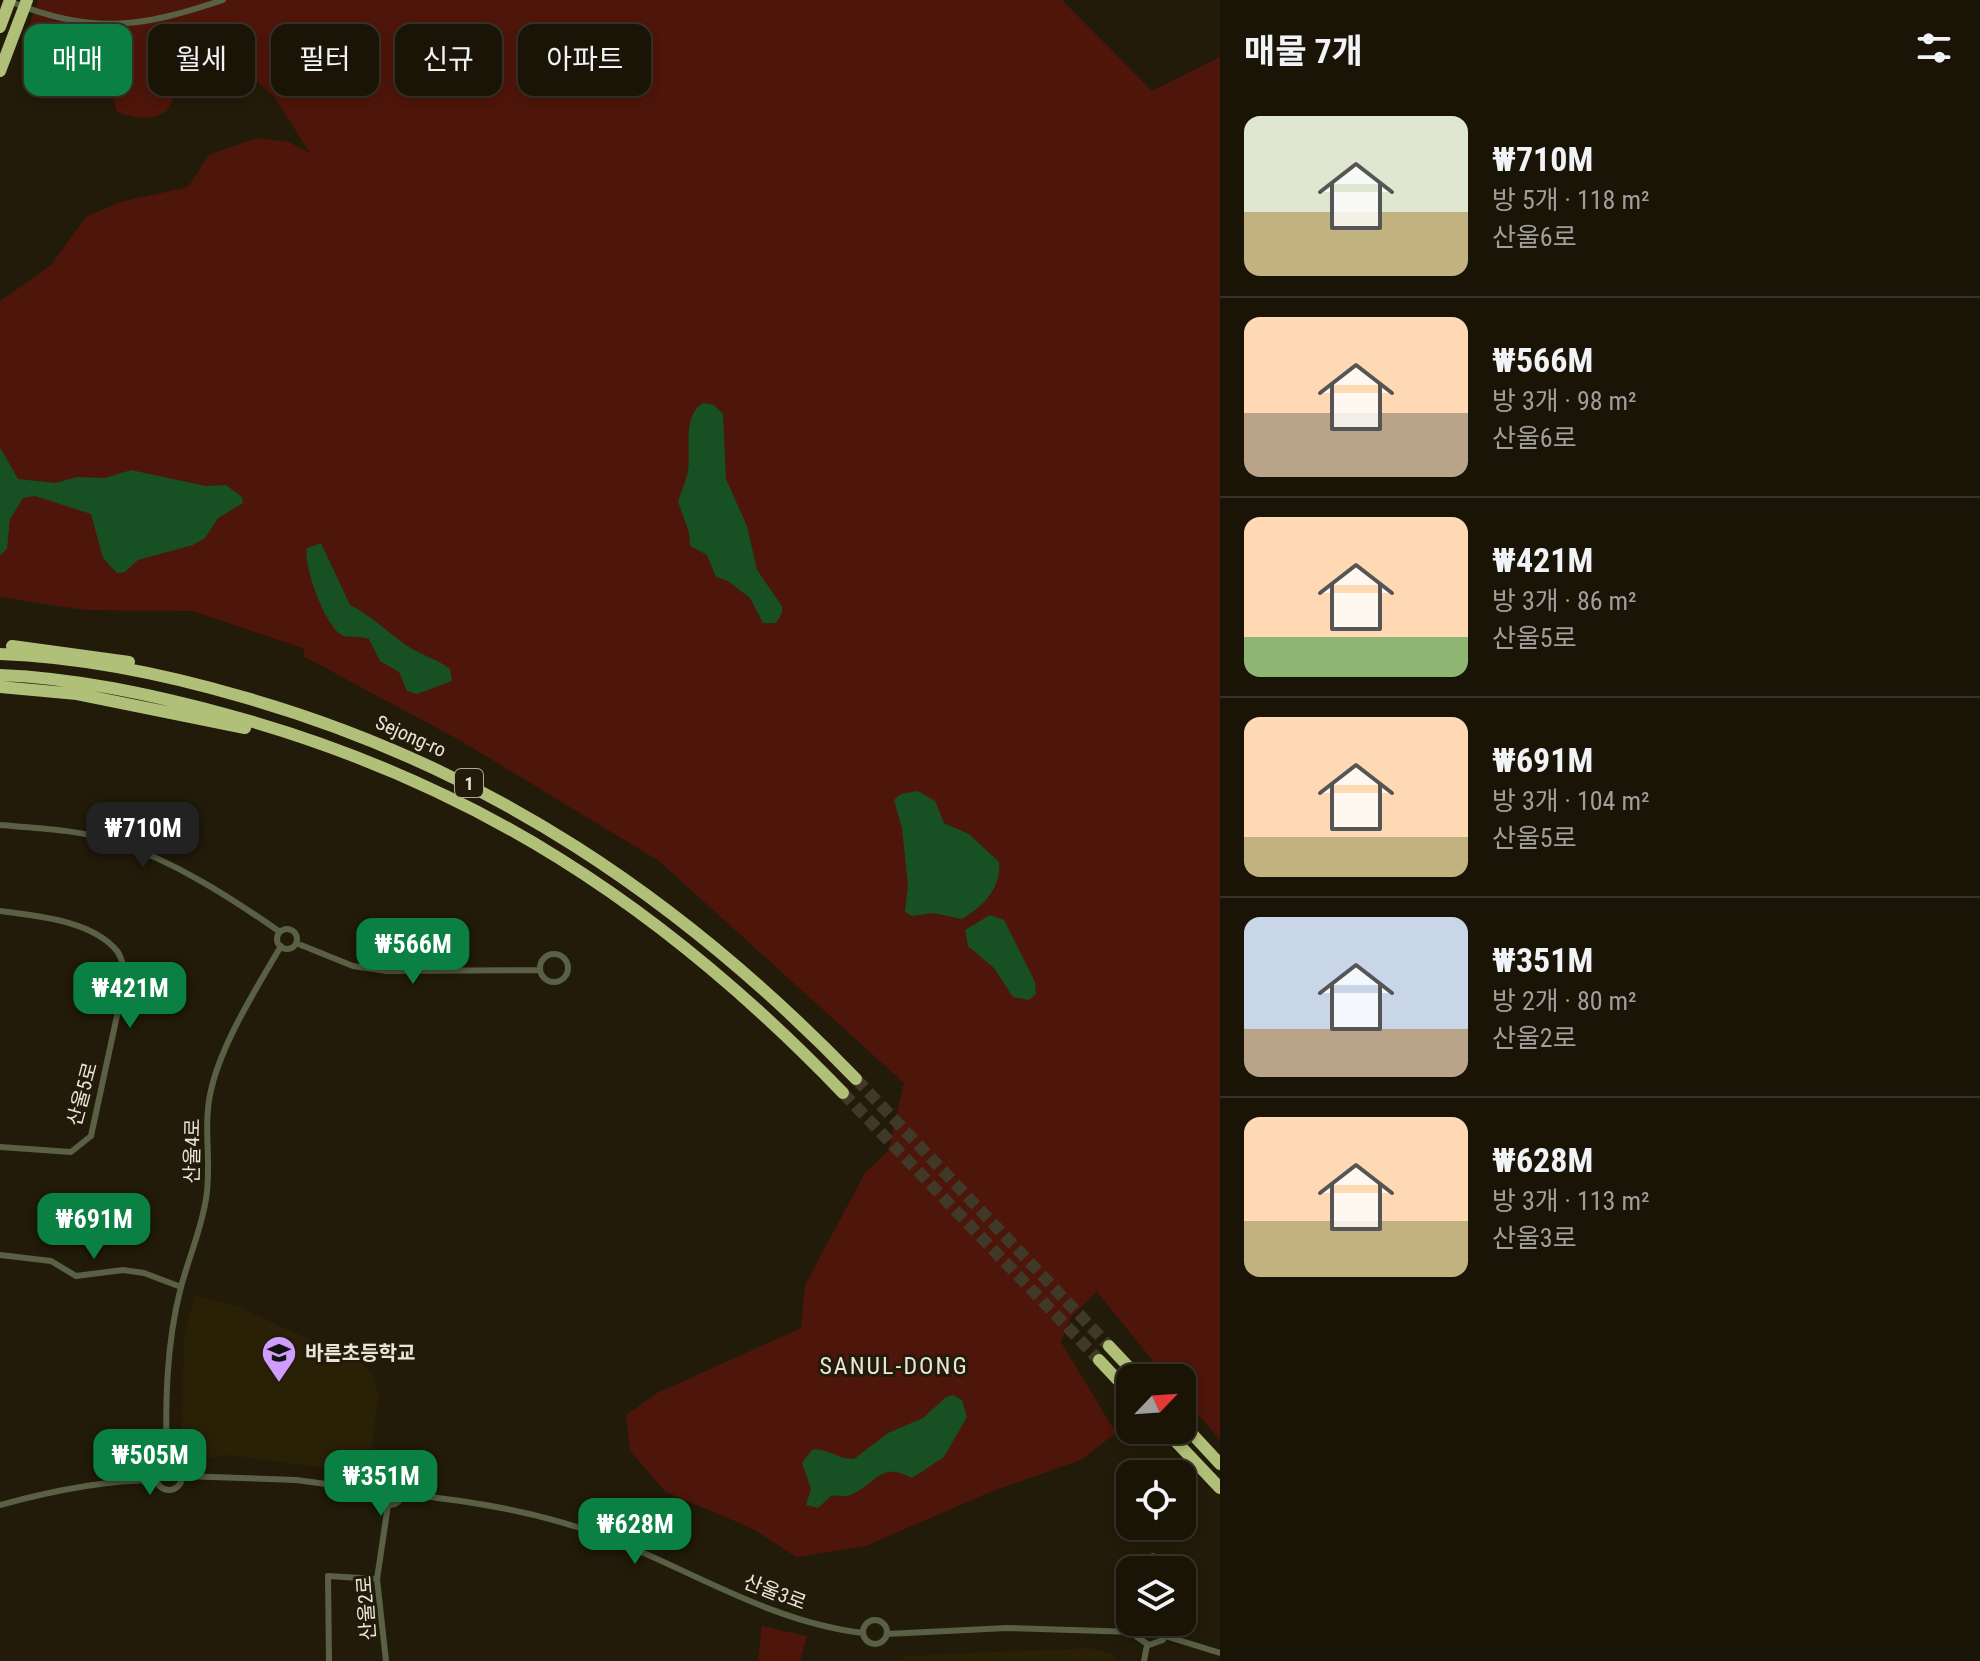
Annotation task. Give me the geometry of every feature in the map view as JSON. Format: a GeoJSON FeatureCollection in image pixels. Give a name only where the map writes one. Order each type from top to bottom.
{"type":"FeatureCollection","features":[{"type":"Feature","properties":{"kind":"highway"},"geometry":{"type":"LineString","coordinates":[[0,27],[10,1]]}},
{"type":"Feature","properties":{"kind":"highway"},"geometry":{"type":"LineString","coordinates":[[0,71],[25,4]]}},
{"type":"Feature","properties":{"kind":"highway"},"geometry":{"type":"LineString","coordinates":[[0,645],[98,655],[197,676],[326,716],[393,749]]}},
{"type":"Feature","properties":{"kind":"highway","name":"Sejong-ro"},"geometry":{"type":"LineString","coordinates":[[0,654],[102,665],[181,679],[315,717],[472,785],[545,825],[617,871],[747,972],[856,1079]]}},
{"type":"Feature","properties":{"kind":"highway","name":"Sejong-ro"},"geometry":{"type":"LineString","coordinates":[[0,675],[100,686],[171,700],[305,736],[384,765],[524,836],[609,890],[734,985],[843,1093]]}},
{"type":"Feature","properties":{"kind":"highway"},"geometry":{"type":"LineString","coordinates":[[0,687],[77,694],[187,714],[384,765]]}},
{"type":"Feature","properties":{"kind":"highway"},"geometry":{"type":"LineString","coordinates":[[1109,1346],[1126,1364]]}},
{"type":"Feature","properties":{"kind":"highway"},"geometry":{"type":"LineString","coordinates":[[1099,1360],[1116,1378]]}},
{"type":"Feature","properties":{"kind":"highway"},"geometry":{"type":"LineString","coordinates":[[1196,1438],[1220,1464]]}},
{"type":"Feature","properties":{"kind":"highway"},"geometry":{"type":"LineString","coordinates":[[1178,1444],[1220,1488]]}},
{"type":"Feature","properties":{"kind":"street"},"geometry":{"type":"LineString","coordinates":[[10,1],[76,23],[113,26],[223,0]]}},
{"type":"Feature","properties":{"kind":"street"},"geometry":{"type":"LineString","coordinates":[[0,825],[78,833],[116,842],[173,866],[280,932],[292,930],[296,943]]}},
{"type":"Feature","properties":{"kind":"street","name":"산울5로"},"geometry":{"type":"LineString","coordinates":[[0,911],[54,920],[98,935],[118,952],[126,974],[91,1136],[71,1152],[0,1147]]}},
{"type":"Feature","properties":{"kind":"street"},"geometry":{"type":"LineString","coordinates":[[280,932],[278,941],[281,946],[290,948],[296,943]]}},
{"type":"Feature","properties":{"kind":"street"},"geometry":{"type":"LineString","coordinates":[[296,943],[353,966],[387,971],[540,970]]}},
{"type":"Feature","properties":{"kind":"street","name":"산울4로"},"geometry":{"type":"LineString","coordinates":[[167,1464],[165,1405],[181,1287],[196,1247],[207,1195],[206,1130],[213,1084],[220,1063],[281,946]]}},
{"type":"Feature","properties":{"kind":"street"},"geometry":{"type":"LineString","coordinates":[[553,954],[565,959],[567,968],[564,976],[552,981],[544,978],[540,970],[542,961],[553,954]]}},
{"type":"Feature","properties":{"kind":"street"},"geometry":{"type":"LineString","coordinates":[[0,1255],[51,1261],[76,1276],[123,1270],[144,1273],[181,1287]]}},
{"type":"Feature","properties":{"kind":"street"},"geometry":{"type":"LineString","coordinates":[[167,1464],[178,1467],[182,1476],[178,1487],[170,1490],[161,1488],[156,1480],[158,1469],[167,1464]]}},
{"type":"Feature","properties":{"kind":"street"},"geometry":{"type":"LineString","coordinates":[[182,1476],[296,1480],[379,1491]]}},
{"type":"Feature","properties":{"kind":"street"},"geometry":{"type":"LineString","coordinates":[[0,1505],[46,1492],[121,1480],[156,1480]]}},
{"type":"Feature","properties":{"kind":"street"},"geometry":{"type":"LineString","coordinates":[[391,1480],[398,1483],[403,1494],[397,1503],[388,1505],[381,1501],[379,1491],[384,1482],[391,1480]]}},
{"type":"Feature","properties":{"kind":"street","name":"산울3로"},"geometry":{"type":"LineString","coordinates":[[403,1494],[487,1503],[604,1536],[766,1609],[819,1626],[863,1633]]}},
{"type":"Feature","properties":{"kind":"street","name":"산울2로"},"geometry":{"type":"LineString","coordinates":[[386,1661],[377,1579],[388,1505]]}},
{"type":"Feature","properties":{"kind":"street"},"geometry":{"type":"LineString","coordinates":[[329,1661],[328,1576],[377,1579]]}},
{"type":"Feature","properties":{"kind":"street"},"geometry":{"type":"LineString","coordinates":[[887,1634],[883,1623],[876,1620],[868,1622],[863,1633],[868,1643],[876,1644],[887,1634],[1007,1628],[1116,1631]]}},
{"type":"Feature","properties":{"kind":"street"},"geometry":{"type":"LineString","coordinates":[[1139,1636],[1147,1645]]}},
{"type":"Feature","properties":{"kind":"street"},"geometry":{"type":"LineString","coordinates":[[1147,1645],[1159,1643],[1165,1636],[1220,1653]]}},
{"type":"Feature","properties":{"kind":"street"},"geometry":{"type":"LineString","coordinates":[[1144,1661],[1147,1645]]}},
{"type":"Feature","properties":{"kind":"shaded area"},"geometry":{"type":"Polygon","coordinates":[[[38,0],[1062,0],[1152,91],[1220,57],[1220,1440],[1196,1412],[1196,1364],[1156,1364],[1097,1292],[1071,1317],[1061,1342],[1116,1433],[1081,1460],[990,1492],[866,1546],[796,1557],[753,1529],[666,1492],[630,1451],[626,1415],[657,1393],[801,1328],[805,1285],[865,1173],[888,1151],[904,1083],[659,861],[461,741],[303,656],[305,649],[193,611],[85,610],[0,597],[0,301],[51,265],[86,217],[120,202],[188,187],[209,155],[257,138],[289,142],[310,153],[273,96],[379,96],[379,24],[271,24],[271,94],[255,79],[255,24],[148,24],[148,96],[173,96],[165,111],[151,118],[143,118],[117,112],[113,96],[132,96],[132,24],[30,24],[38,0]]]}},
{"type":"Feature","properties":{"kind":"shaded area"},"geometry":{"type":"Polygon","coordinates":[[[703,403],[714,405],[723,414],[726,479],[747,526],[757,570],[782,606],[776,623],[763,623],[750,598],[728,581],[716,577],[707,555],[690,546],[689,532],[678,502],[688,471],[692,416],[703,403]]]}},
{"type":"Feature","properties":{"kind":"shaded area"},"geometry":{"type":"Polygon","coordinates":[[[0,447],[18,479],[55,483],[77,477],[105,478],[131,470],[206,486],[226,485],[242,497],[243,503],[218,518],[205,538],[193,545],[138,560],[125,572],[117,573],[103,558],[91,514],[35,496],[23,498],[10,519],[7,549],[0,555],[0,447]]]}},
{"type":"Feature","properties":{"kind":"shaded area"},"geometry":{"type":"Polygon","coordinates":[[[321,543],[350,605],[411,648],[450,669],[452,681],[417,694],[407,691],[399,672],[380,661],[369,639],[344,636],[337,631],[323,610],[306,556],[307,548],[321,543]]]}},
{"type":"Feature","properties":{"kind":"shaded area"},"geometry":{"type":"Polygon","coordinates":[[[918,791],[935,801],[944,823],[969,834],[999,862],[997,880],[990,895],[962,919],[933,913],[912,916],[905,912],[908,885],[902,828],[894,800],[901,794],[918,791]]]}},
{"type":"Feature","properties":{"kind":"shaded area"},"geometry":{"type":"Polygon","coordinates":[[[990,915],[1004,920],[1035,982],[1036,994],[1029,1000],[1013,997],[994,968],[968,946],[965,930],[990,915]]]}},
{"type":"Feature","properties":{"kind":"shaded area","name":"바른초등학교"},"geometry":{"type":"Polygon","coordinates":[[[195,1295],[239,1307],[363,1364],[372,1373],[379,1395],[368,1474],[228,1455],[192,1460],[181,1449],[184,1336],[195,1295]]]}},
{"type":"Feature","properties":{"kind":"shaded area"},"geometry":{"type":"Polygon","coordinates":[[[953,1395],[962,1400],[967,1417],[944,1457],[912,1478],[901,1473],[886,1473],[850,1495],[831,1496],[818,1508],[806,1505],[811,1489],[802,1463],[812,1450],[854,1459],[888,1433],[923,1418],[946,1397],[953,1395]]]}},
{"type":"Feature","properties":{"kind":"shaded area"},"geometry":{"type":"Polygon","coordinates":[[[762,1626],[807,1636],[800,1661],[758,1661],[762,1626]]]}},
{"type":"Feature","properties":{"kind":"shaded area"},"geometry":{"type":"Polygon","coordinates":[[[1090,1648],[1112,1654],[1117,1661],[905,1661],[904,1656],[1090,1648]]]}},
{"type":"Feature","properties":{"kind":"tunnel"},"geometry":{"type":"LineString","coordinates":[[856,1079],[1109,1346]]}},
{"type":"Feature","properties":{"kind":"tunnel"},"geometry":{"type":"LineString","coordinates":[[843,1093],[1099,1360]]}},
{"type":"Feature","properties":{"kind":"place","name":"바른초등학교"},"geometry":{"type":"Point","coordinates":[279,1384]}},
{"type":"Feature","properties":{"kind":"district","name":"SANUL-DONG"},"geometry":{"type":"Point","coordinates":[894,1366]}}]}
